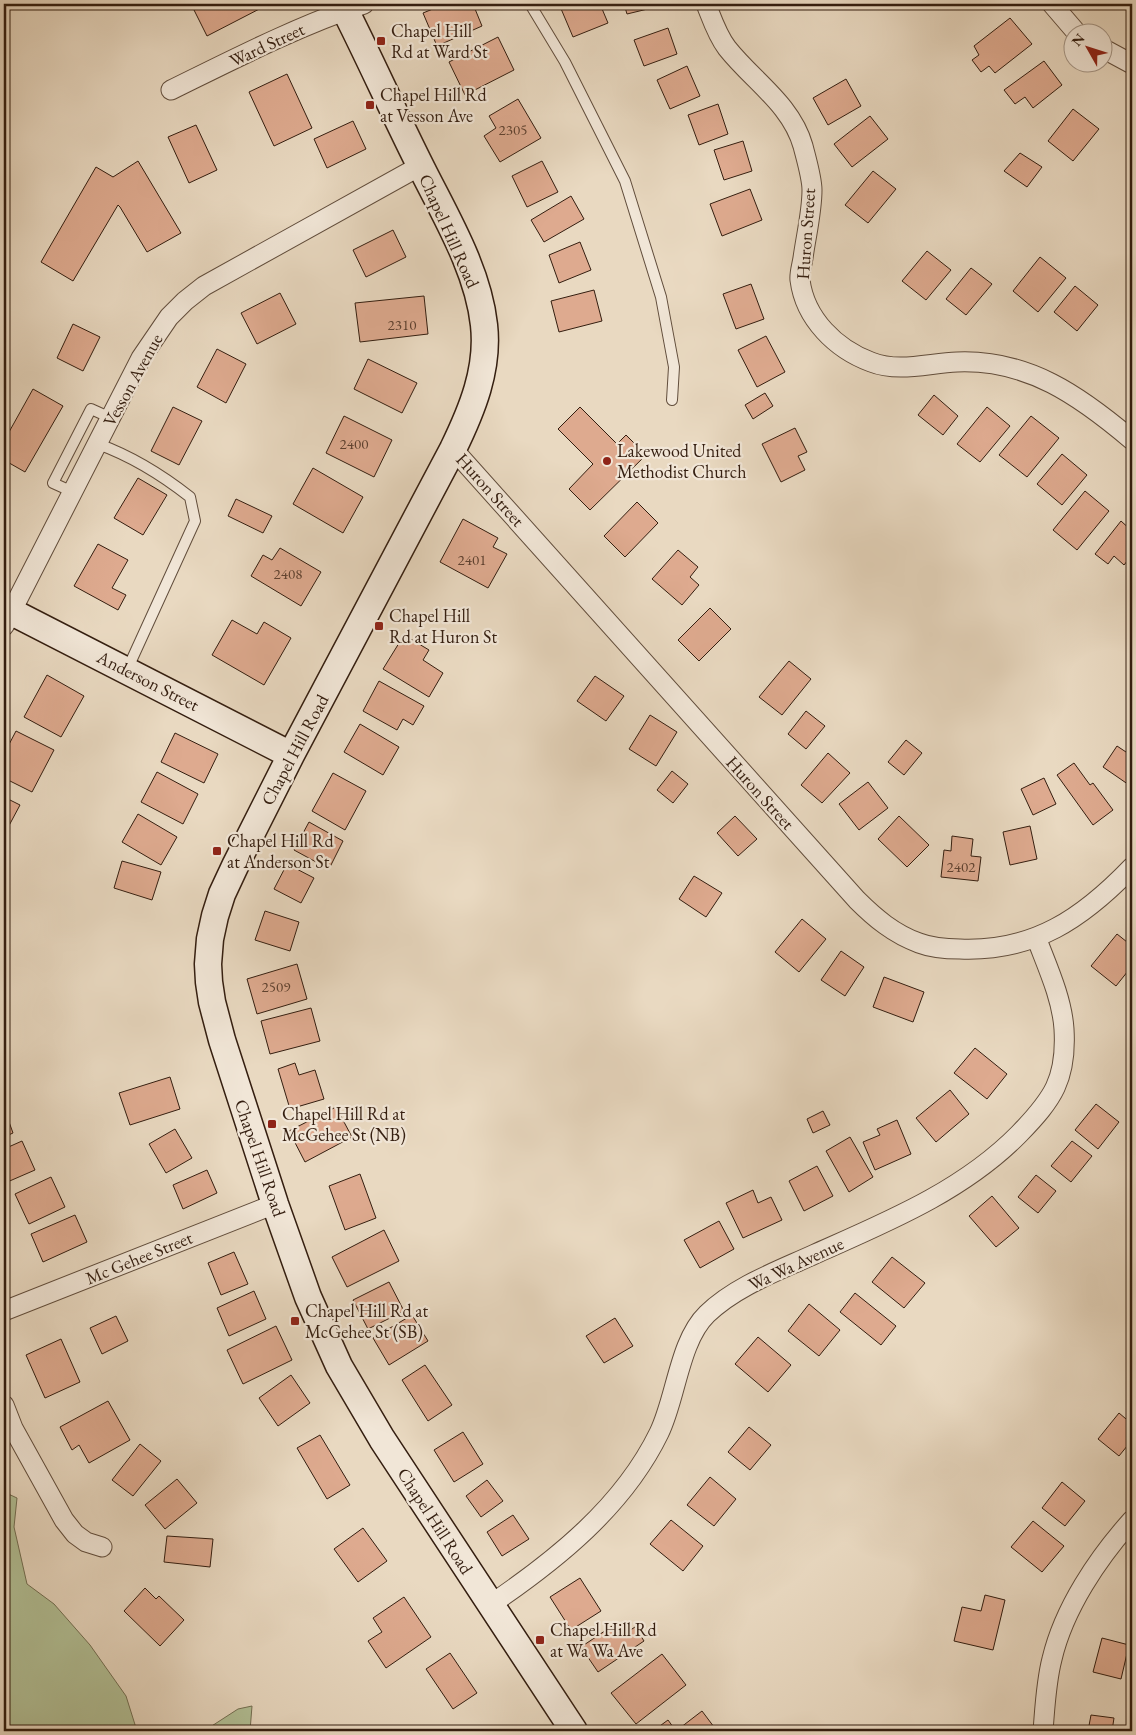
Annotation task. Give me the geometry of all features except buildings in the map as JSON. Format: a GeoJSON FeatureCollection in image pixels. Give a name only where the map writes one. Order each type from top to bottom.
{"type":"FeatureCollection","features":[{"type":"Feature","properties":{"kind":"street","name":"Huron Street"},"geometry":{"type":"LineString","coordinates":[[706,4],[716,30],[727,48],[788,115],[796,127],[803,146],[812,189],[800,280],[808,306],[816,321],[827,335],[858,356],[892,368],[956,362],[1001,364],[1041,378],[1071,394],[1106,418],[1132,440]]}},
{"type":"Feature","properties":{"kind":"street"},"geometry":{"type":"LineString","coordinates":[[1052,4],[1067,22]]}},
{"type":"Feature","properties":{"kind":"street","name":"Ward Street"},"geometry":{"type":"LineString","coordinates":[[171,90],[350,6]]}},
{"type":"Feature","properties":{"kind":"street","name":"Chapel Hill Road"},"geometry":{"type":"LineString","coordinates":[[350,6],[420,166],[475,282],[484,327],[484,353],[475,398],[453,449],[291,755],[222,894],[213,924],[208,964],[212,1002],[222,1040],[275,1204],[308,1297],[339,1366],[382,1438],[490,1606],[574,1731]]}},
{"type":"Feature","properties":{"kind":"street"},"geometry":{"type":"LineString","coordinates":[[1114,54],[1130,63]]}},
{"type":"Feature","properties":{"kind":"street","name":"Vesson Avenue"},"geometry":{"type":"LineString","coordinates":[[6,615],[112,418],[141,358],[169,318],[185,301],[218,278],[420,166]]}},
{"type":"Feature","properties":{"kind":"street","name":"Huron Street"},"geometry":{"type":"LineString","coordinates":[[453,449],[857,900],[876,919],[894,931],[920,943],[946,948],[977,950],[1000,947],[1036,938],[1091,906],[1132,867]]}},
{"type":"Feature","properties":{"kind":"street","name":"Anderson Street"},"geometry":{"type":"LineString","coordinates":[[6,615],[127,670],[291,755]]}},
{"type":"Feature","properties":{"kind":"street","name":"Wa Wa Avenue"},"geometry":{"type":"LineString","coordinates":[[490,1606],[542,1568],[577,1539],[617,1496],[642,1464],[660,1431],[694,1329],[706,1315],[736,1292],[916,1207],[964,1179],[1003,1150],[1040,1113],[1058,1084],[1062,1067],[1064,1029],[1058,997],[1036,938]]}},
{"type":"Feature","properties":{"kind":"street","name":"Mc Gehee Street"},"geometry":{"type":"LineString","coordinates":[[4,1311],[275,1204]]}},
{"type":"Feature","properties":{"kind":"street"},"geometry":{"type":"LineString","coordinates":[[4,1406],[13,1428],[64,1520],[75,1534],[86,1542],[102,1546]]}},
{"type":"Feature","properties":{"kind":"street"},"geometry":{"type":"LineString","coordinates":[[1043,1731],[1048,1679],[1058,1640],[1071,1609],[1092,1571],[1132,1520]]}},
{"type":"Feature","properties":{"kind":"lane"},"geometry":{"type":"LineString","coordinates":[[530,4],[565,62],[625,181],[661,297],[674,368],[672,400]]}},
{"type":"Feature","properties":{"kind":"lane"},"geometry":{"type":"LineString","coordinates":[[73,492],[53,483],[91,409],[112,418]]}},
{"type":"Feature","properties":{"kind":"lane"},"geometry":{"type":"LineString","coordinates":[[98,444],[115,450],[166,478],[190,497],[195,522],[127,670]]}},
{"type":"Feature","properties":{"kind":"green space"},"geometry":{"type":"Polygon","coordinates":[[[4,1492],[17,1498],[14,1527],[27,1584],[54,1604],[90,1645],[126,1696],[137,1731],[4,1731],[4,1492]]]}},
{"type":"Feature","properties":{"kind":"green space"},"geometry":{"type":"Polygon","coordinates":[[[252,1706],[250,1731],[204,1731],[238,1709],[252,1706]]]}},
{"type":"Feature","properties":{"kind":"place","name":"Chapel Hill Rd at Ward St"},"geometry":{"type":"Point","coordinates":[381,41]}},
{"type":"Feature","properties":{"kind":"place","name":"Chapel Hill Rd at Vesson Ave"},"geometry":{"type":"Point","coordinates":[370,105]}},
{"type":"Feature","properties":{"kind":"place","name":"Lakewood United Methodist Church"},"geometry":{"type":"Point","coordinates":[607,461]}},
{"type":"Feature","properties":{"kind":"place","name":"Chapel Hill Rd at Huron St"},"geometry":{"type":"Point","coordinates":[379,626]}},
{"type":"Feature","properties":{"kind":"place","name":"Chapel Hill Rd at Anderson St"},"geometry":{"type":"Point","coordinates":[217,851]}},
{"type":"Feature","properties":{"kind":"place","name":"Chapel Hill Rd at McGehee St (NB)"},"geometry":{"type":"Point","coordinates":[272,1124]}},
{"type":"Feature","properties":{"kind":"place","name":"Chapel Hill Rd at McGehee St (SB)"},"geometry":{"type":"Point","coordinates":[295,1321]}},
{"type":"Feature","properties":{"kind":"place","name":"Chapel Hill Rd at Wa Wa Ave"},"geometry":{"type":"Point","coordinates":[540,1640]}}]}
